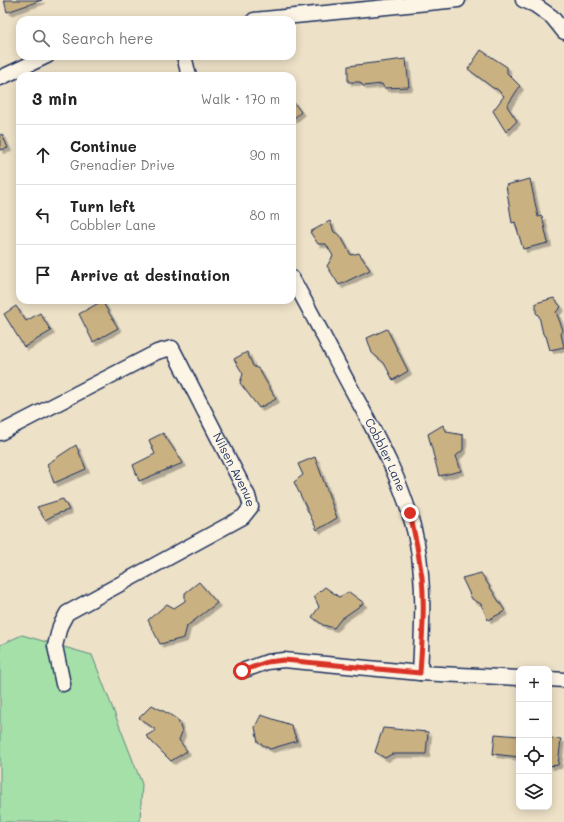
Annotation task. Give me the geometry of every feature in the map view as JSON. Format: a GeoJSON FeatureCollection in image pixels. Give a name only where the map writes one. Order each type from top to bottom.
{"type":"FeatureCollection","features":[{"type":"Feature","properties":{"kind":"street"},"geometry":{"type":"LineString","coordinates":[[295,16],[458,0]]}},
{"type":"Feature","properties":{"kind":"street"},"geometry":{"type":"LineString","coordinates":[[523,0],[535,5],[552,17],[564,32]]}},
{"type":"Feature","properties":{"kind":"street"},"geometry":{"type":"LineString","coordinates":[[0,78],[38,60]]}},
{"type":"Feature","properties":{"kind":"street"},"geometry":{"type":"LineString","coordinates":[[185,60],[188,72]]}},
{"type":"Feature","properties":{"kind":"street","name":"Cobbler Lane"},"geometry":{"type":"LineString","coordinates":[[296,286],[382,447],[398,479],[410,513],[417,543],[422,578],[423,614],[420,673]]}},
{"type":"Feature","properties":{"kind":"street","name":"Nilsen Avenue"},"geometry":{"type":"LineString","coordinates":[[0,433],[156,352],[172,348],[248,496],[251,507],[243,517],[67,613],[60,626],[55,646],[63,684]]}},
{"type":"Feature","properties":{"kind":"street"},"geometry":{"type":"LineString","coordinates":[[242,671],[267,662],[284,660],[420,673],[516,678]]}},
{"type":"Feature","properties":{"kind":"street"},"geometry":{"type":"LineString","coordinates":[[552,679],[564,680]]}},
{"type":"Feature","properties":{"kind":"green space"},"geometry":{"type":"Polygon","coordinates":[[[22,635],[92,655],[142,784],[140,822],[0,822],[0,645],[22,635]]]}},
{"type":"Feature","properties":{"kind":"building"},"geometry":{"type":"Polygon","coordinates":[[[4,0],[42,0],[7,12],[4,0]]]}},
{"type":"Feature","properties":{"kind":"building"},"geometry":{"type":"Polygon","coordinates":[[[481,50],[507,67],[507,73],[520,86],[507,106],[517,121],[506,132],[493,111],[504,96],[497,89],[493,88],[468,69],[481,50]]]}},
{"type":"Feature","properties":{"kind":"building"},"geometry":{"type":"Polygon","coordinates":[[[406,59],[409,87],[384,88],[382,84],[363,86],[360,82],[348,82],[348,66],[406,59]]]}},
{"type":"Feature","properties":{"kind":"building"},"geometry":{"type":"Polygon","coordinates":[[[296,105],[301,112],[296,116],[296,105]]]}},
{"type":"Feature","properties":{"kind":"building"},"geometry":{"type":"Polygon","coordinates":[[[2,134],[8,148],[0,150],[0,135],[2,134]]]}},
{"type":"Feature","properties":{"kind":"building"},"geometry":{"type":"Polygon","coordinates":[[[530,179],[538,217],[542,216],[548,243],[523,249],[515,222],[512,223],[506,185],[530,179]]]}},
{"type":"Feature","properties":{"kind":"building"},"geometry":{"type":"Polygon","coordinates":[[[330,221],[334,232],[340,235],[351,255],[359,253],[370,270],[339,285],[327,266],[333,256],[326,244],[318,244],[310,232],[330,221]]]}},
{"type":"Feature","properties":{"kind":"building"},"geometry":{"type":"Polygon","coordinates":[[[554,298],[561,307],[556,312],[563,330],[561,334],[564,347],[550,350],[546,336],[543,334],[539,316],[536,313],[536,303],[554,298]]]}},
{"type":"Feature","properties":{"kind":"building"},"geometry":{"type":"Polygon","coordinates":[[[97,304],[104,304],[118,328],[93,342],[79,314],[97,304]]]}},
{"type":"Feature","properties":{"kind":"building"},"geometry":{"type":"Polygon","coordinates":[[[16,306],[26,321],[40,313],[51,331],[24,347],[4,314],[16,306]]]}},
{"type":"Feature","properties":{"kind":"building"},"geometry":{"type":"Polygon","coordinates":[[[387,329],[408,371],[393,380],[384,363],[372,353],[367,338],[387,329]]]}},
{"type":"Feature","properties":{"kind":"building"},"geometry":{"type":"Polygon","coordinates":[[[247,352],[253,366],[259,369],[276,399],[259,408],[240,383],[243,374],[234,359],[247,352]]]}},
{"type":"Feature","properties":{"kind":"building"},"geometry":{"type":"Polygon","coordinates":[[[443,425],[447,432],[463,435],[463,450],[456,456],[461,471],[439,476],[428,434],[443,425]]]}},
{"type":"Feature","properties":{"kind":"building"},"geometry":{"type":"Polygon","coordinates":[[[163,433],[183,463],[139,481],[133,465],[155,454],[149,440],[163,433]]]}},
{"type":"Feature","properties":{"kind":"building"},"geometry":{"type":"Polygon","coordinates":[[[76,445],[86,469],[54,483],[47,464],[76,445]]]}},
{"type":"Feature","properties":{"kind":"building"},"geometry":{"type":"Polygon","coordinates":[[[315,457],[337,518],[317,530],[294,482],[303,475],[298,464],[315,457]]]}},
{"type":"Feature","properties":{"kind":"building"},"geometry":{"type":"Polygon","coordinates":[[[63,499],[69,510],[56,514],[45,520],[37,507],[63,499]]]}},
{"type":"Feature","properties":{"kind":"building"},"geometry":{"type":"Polygon","coordinates":[[[481,573],[505,611],[488,620],[481,604],[472,599],[462,578],[481,573]]]}},
{"type":"Feature","properties":{"kind":"building"},"geometry":{"type":"Polygon","coordinates":[[[199,582],[217,603],[187,626],[184,638],[160,644],[148,620],[167,604],[174,608],[185,601],[185,593],[199,582]]]}},
{"type":"Feature","properties":{"kind":"building"},"geometry":{"type":"Polygon","coordinates":[[[325,587],[339,597],[349,592],[364,603],[341,619],[334,628],[323,625],[312,617],[319,607],[314,596],[325,587]]]}},
{"type":"Feature","properties":{"kind":"building"},"geometry":{"type":"Polygon","coordinates":[[[152,705],[178,720],[182,732],[179,740],[187,751],[171,761],[146,736],[156,730],[139,718],[152,705]]]}},
{"type":"Feature","properties":{"kind":"building"},"geometry":{"type":"Polygon","coordinates":[[[261,715],[291,725],[297,741],[270,749],[258,742],[255,727],[261,715]]]}},
{"type":"Feature","properties":{"kind":"building"},"geometry":{"type":"Polygon","coordinates":[[[383,728],[428,732],[426,754],[392,754],[385,758],[375,752],[383,728]]]}},
{"type":"Feature","properties":{"kind":"building"},"geometry":{"type":"Polygon","coordinates":[[[495,734],[516,736],[516,757],[493,754],[495,734]]]}},
{"type":"Feature","properties":{"kind":"building"},"geometry":{"type":"Polygon","coordinates":[[[552,738],[561,739],[558,765],[552,766],[552,738]]]}},
{"type":"Feature","properties":{"kind":"route"},"geometry":{"type":"LineString","coordinates":[[242,671],[267,662],[284,660],[420,673],[423,614],[422,578],[417,543],[410,513]]}}]}
